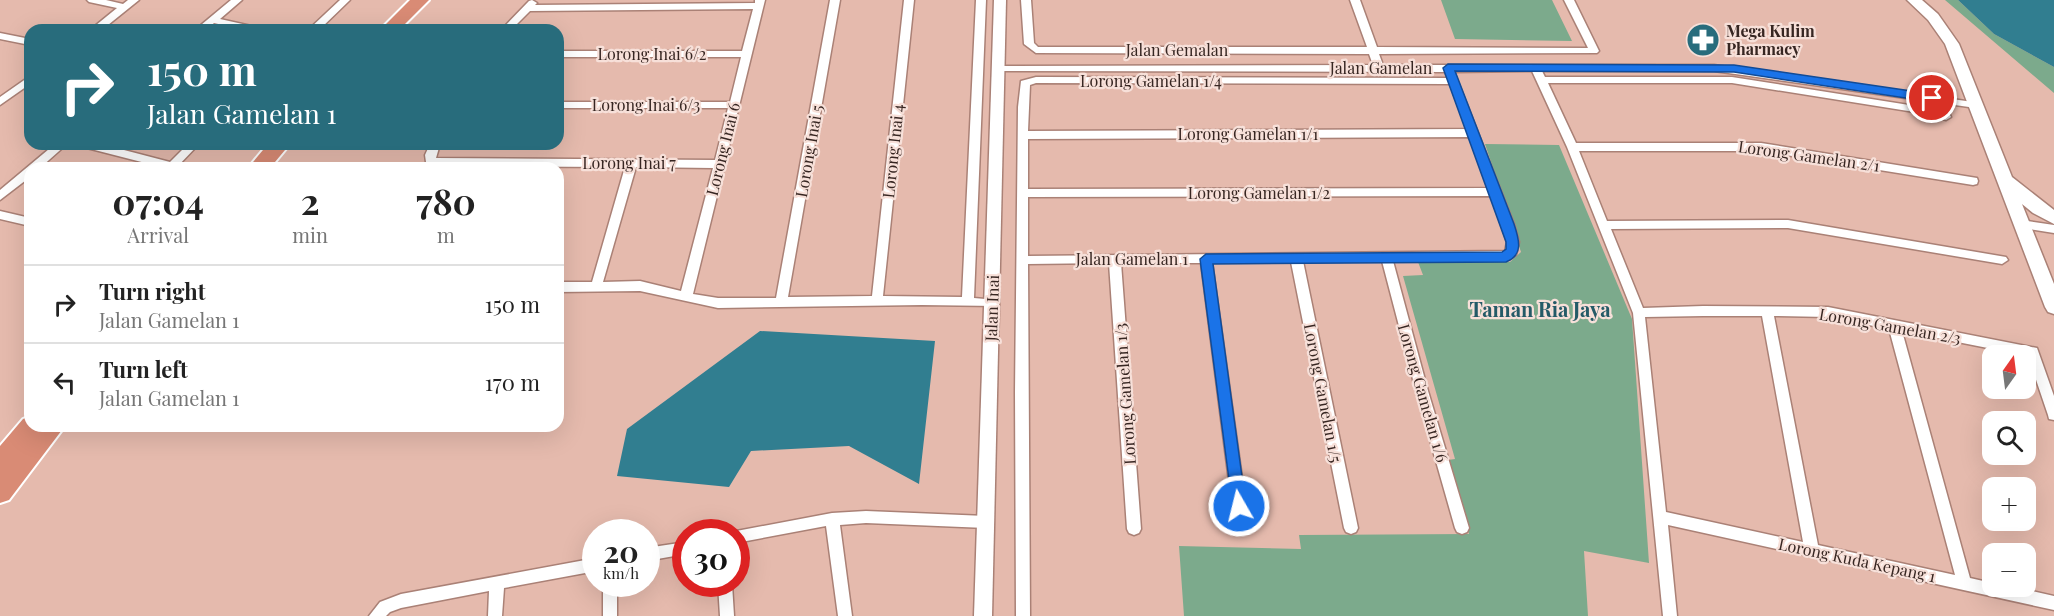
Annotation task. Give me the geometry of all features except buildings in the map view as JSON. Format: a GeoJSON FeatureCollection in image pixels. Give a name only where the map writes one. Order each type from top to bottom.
{"type":"FeatureCollection","features":[{"type":"Feature","properties":{"kind":"highway"},"geometry":{"type":"LineString","coordinates":[[395,24],[420,0]]}},
{"type":"Feature","properties":{"kind":"highway"},"geometry":{"type":"LineString","coordinates":[[413,24],[437,0]]}},
{"type":"Feature","properties":{"kind":"highway"},"geometry":{"type":"LineString","coordinates":[[264,162],[274,150]]}},
{"type":"Feature","properties":{"kind":"highway"},"geometry":{"type":"LineString","coordinates":[[282,162],[294,150]]}},
{"type":"Feature","properties":{"kind":"highway"},"geometry":{"type":"LineString","coordinates":[[0,464],[27,432]]}},
{"type":"Feature","properties":{"kind":"highway"},"geometry":{"type":"LineString","coordinates":[[0,492],[48,432]]}},
{"type":"Feature","properties":{"kind":"main road"},"geometry":{"type":"LineString","coordinates":[[1914,0],[1947,35],[2054,307]]}},
{"type":"Feature","properties":{"kind":"main road"},"geometry":{"type":"LineString","coordinates":[[2004,178],[2035,206],[2054,218]]}},
{"type":"Feature","properties":{"kind":"street"},"geometry":{"type":"LineString","coordinates":[[92,0],[124,7]]}},
{"type":"Feature","properties":{"kind":"street"},"geometry":{"type":"LineString","coordinates":[[103,24],[134,0]]}},
{"type":"Feature","properties":{"kind":"street"},"geometry":{"type":"LineString","coordinates":[[207,24],[237,0]]}},
{"type":"Feature","properties":{"kind":"street"},"geometry":{"type":"LineString","coordinates":[[319,24],[345,0]]}},
{"type":"Feature","properties":{"kind":"street","name":"Lorong Inai 5"},"geometry":{"type":"LineString","coordinates":[[781,302],[835,0]]}},
{"type":"Feature","properties":{"kind":"street","name":"Lorong Inai 4"},"geometry":{"type":"LineString","coordinates":[[877,301],[909,0]]}},
{"type":"Feature","properties":{"kind":"street"},"geometry":{"type":"LineString","coordinates":[[968,302],[976,164],[981,0]]}},
{"type":"Feature","properties":{"kind":"street","name":"Jalan Inai"},"geometry":{"type":"LineString","coordinates":[[983,616],[1000,0]]}},
{"type":"Feature","properties":{"kind":"street","name":"Jalan Gemalan"},"geometry":{"type":"LineString","coordinates":[[1026,0],[1029,44],[1036,50],[1594,51],[1569,0]]}},
{"type":"Feature","properties":{"kind":"street"},"geometry":{"type":"LineString","coordinates":[[1355,0],[1379,68]]}},
{"type":"Feature","properties":{"kind":"street"},"geometry":{"type":"LineString","coordinates":[[512,24],[531,4],[759,3]]}},
{"type":"Feature","properties":{"kind":"street","name":"Lorong Inai 6"},"geometry":{"type":"LineString","coordinates":[[686,297],[759,3]]}},
{"type":"Feature","properties":{"kind":"street"},"geometry":{"type":"LineString","coordinates":[[212,20],[230,24]]}},
{"type":"Feature","properties":{"kind":"street"},"geometry":{"type":"LineString","coordinates":[[0,36],[24,41]]}},
{"type":"Feature","properties":{"kind":"street","name":"Lorong Inai 6/2"},"geometry":{"type":"LineString","coordinates":[[564,54],[747,54]]}},
{"type":"Feature","properties":{"kind":"street"},"geometry":{"type":"LineString","coordinates":[[1535,67],[1572,147],[1639,313],[1670,616]]}},
{"type":"Feature","properties":{"kind":"street","name":"Jalan Gamelan"},"geometry":{"type":"LineString","coordinates":[[999,69],[1535,67],[1734,69],[1976,105]]}},
{"type":"Feature","properties":{"kind":"street","name":"Jalan Gamelan 1"},"geometry":{"type":"LineString","coordinates":[[1023,260],[1510,255],[1513,242],[1448,68]]}},
{"type":"Feature","properties":{"kind":"street","name":"Lorong Gamelan 1/4"},"geometry":{"type":"LineString","coordinates":[[1023,616],[1024,86],[1036,80],[1454,81]]}},
{"type":"Feature","properties":{"kind":"street"},"geometry":{"type":"LineString","coordinates":[[1540,80],[1732,80],[1928,111],[1946,117]]}},
{"type":"Feature","properties":{"kind":"street"},"geometry":{"type":"LineString","coordinates":[[2,99],[24,83]]}},
{"type":"Feature","properties":{"kind":"street","name":"Lorong Inai 6/3"},"geometry":{"type":"LineString","coordinates":[[564,105],[734,105]]}},
{"type":"Feature","properties":{"kind":"street","name":"Lorong Gamelan 1/1"},"geometry":{"type":"LineString","coordinates":[[1023,135],[1473,133]]}},
{"type":"Feature","properties":{"kind":"street","name":"Lorong Gamelan 2/1"},"geometry":{"type":"LineString","coordinates":[[1572,147],[1761,147],[1973,181]]}},
{"type":"Feature","properties":{"kind":"street"},"geometry":{"type":"LineString","coordinates":[[40,162],[55,150]]}},
{"type":"Feature","properties":{"kind":"street"},"geometry":{"type":"LineString","coordinates":[[109,150],[153,162]]}},
{"type":"Feature","properties":{"kind":"street"},"geometry":{"type":"LineString","coordinates":[[176,162],[188,150]]}},
{"type":"Feature","properties":{"kind":"street"},"geometry":{"type":"LineString","coordinates":[[596,286],[632,163]]}},
{"type":"Feature","properties":{"kind":"street","name":"Lorong Inai 7"},"geometry":{"type":"LineString","coordinates":[[564,165],[719,164]]}},
{"type":"Feature","properties":{"kind":"street"},"geometry":{"type":"LineString","coordinates":[[0,195],[24,176]]}},
{"type":"Feature","properties":{"kind":"street","name":"Lorong Gamelan 1/2"},"geometry":{"type":"LineString","coordinates":[[1023,194],[1495,192]]}},
{"type":"Feature","properties":{"kind":"street"},"geometry":{"type":"LineString","coordinates":[[0,215],[24,221]]}},
{"type":"Feature","properties":{"kind":"street"},"geometry":{"type":"LineString","coordinates":[[1603,225],[1782,224],[2002,261]]}},
{"type":"Feature","properties":{"kind":"street"},"geometry":{"type":"LineString","coordinates":[[2021,224],[2054,229]]}},
{"type":"Feature","properties":{"kind":"street","name":"Lorong Gamelan 1/5"},"geometry":{"type":"LineString","coordinates":[[1296,258],[1351,528]]}},
{"type":"Feature","properties":{"kind":"street","name":"Lorong Gamelan 1/6"},"geometry":{"type":"LineString","coordinates":[[1387,258],[1422,391],[1462,528]]}},
{"type":"Feature","properties":{"kind":"street"},"geometry":{"type":"LineString","coordinates":[[1206,259],[1242,528]]}},
{"type":"Feature","properties":{"kind":"street","name":"Lorong Gamelan 1/3"},"geometry":{"type":"LineString","coordinates":[[1115,260],[1134,529]]}},
{"type":"Feature","properties":{"kind":"street"},"geometry":{"type":"LineString","coordinates":[[564,287],[640,286],[709,302],[992,303]]}},
{"type":"Feature","properties":{"kind":"street"},"geometry":{"type":"LineString","coordinates":[[1767,311],[1812,550]]}},
{"type":"Feature","properties":{"kind":"street","name":"Lorong Gamelan 2/3"},"geometry":{"type":"LineString","coordinates":[[1639,313],[1828,312],[2032,352],[2054,415]]}},
{"type":"Feature","properties":{"kind":"street"},"geometry":{"type":"LineString","coordinates":[[1894,325],[1964,583]]}},
{"type":"Feature","properties":{"kind":"street"},"geometry":{"type":"LineString","coordinates":[[750,534],[832,519],[866,517],[986,522]]}},
{"type":"Feature","properties":{"kind":"street","name":"Lorong Kuda Kepang 1"},"geometry":{"type":"LineString","coordinates":[[1660,518],[2054,603]]}},
{"type":"Feature","properties":{"kind":"street"},"geometry":{"type":"LineString","coordinates":[[832,519],[845,616]]}},
{"type":"Feature","properties":{"kind":"street"},"geometry":{"type":"LineString","coordinates":[[376,616],[392,604],[582,567]]}},
{"type":"Feature","properties":{"kind":"street"},"geometry":{"type":"LineString","coordinates":[[495,616],[497,583]]}},
{"type":"Feature","properties":{"kind":"street"},"geometry":{"type":"LineString","coordinates":[[610,597],[610,616]]}},
{"type":"Feature","properties":{"kind":"street"},"geometry":{"type":"LineString","coordinates":[[726,597],[727,616]]}},
{"type":"Feature","properties":{"kind":"green space"},"geometry":{"type":"Polygon","coordinates":[[[1441,0],[1552,0],[1572,41],[1455,39],[1441,0]]]}},
{"type":"Feature","properties":{"kind":"green space"},"geometry":{"type":"Polygon","coordinates":[[[1945,0],[1958,0],[1994,34],[2054,67],[2054,93],[1945,0]]]}},
{"type":"Feature","properties":{"kind":"green space"},"geometry":{"type":"Polygon","coordinates":[[[1485,144],[1559,145],[1632,319],[1649,563],[1584,551],[1588,616],[1184,616],[1179,546],[1301,549],[1299,535],[1469,534],[1448,460],[1455,459],[1403,276],[1423,275],[1418,262],[1510,262],[1521,252],[1485,144]]]}},
{"type":"Feature","properties":{"kind":"water"},"geometry":{"type":"Polygon","coordinates":[[[1958,0],[2054,0],[2054,67],[1994,34],[1958,0]]]}},
{"type":"Feature","properties":{"kind":"water"},"geometry":{"type":"Polygon","coordinates":[[[760,331],[935,341],[919,484],[849,446],[751,451],[729,487],[617,476],[627,429],[760,331]]]}},
{"type":"Feature","properties":{"kind":"place","name":"Mega Kulim Pharmacy"},"geometry":{"type":"Point","coordinates":[1703,40]}},
{"type":"Feature","properties":{"kind":"district","name":"Taman Ria Jaya"},"geometry":{"type":"Point","coordinates":[1540,310]}},
{"type":"Feature","properties":{"kind":"route"},"geometry":{"type":"LineString","coordinates":[[1239,506],[1206,259],[1506,257],[1510,255],[1513,242],[1508,224],[1448,68],[1734,69],[1932,98]]}}]}
